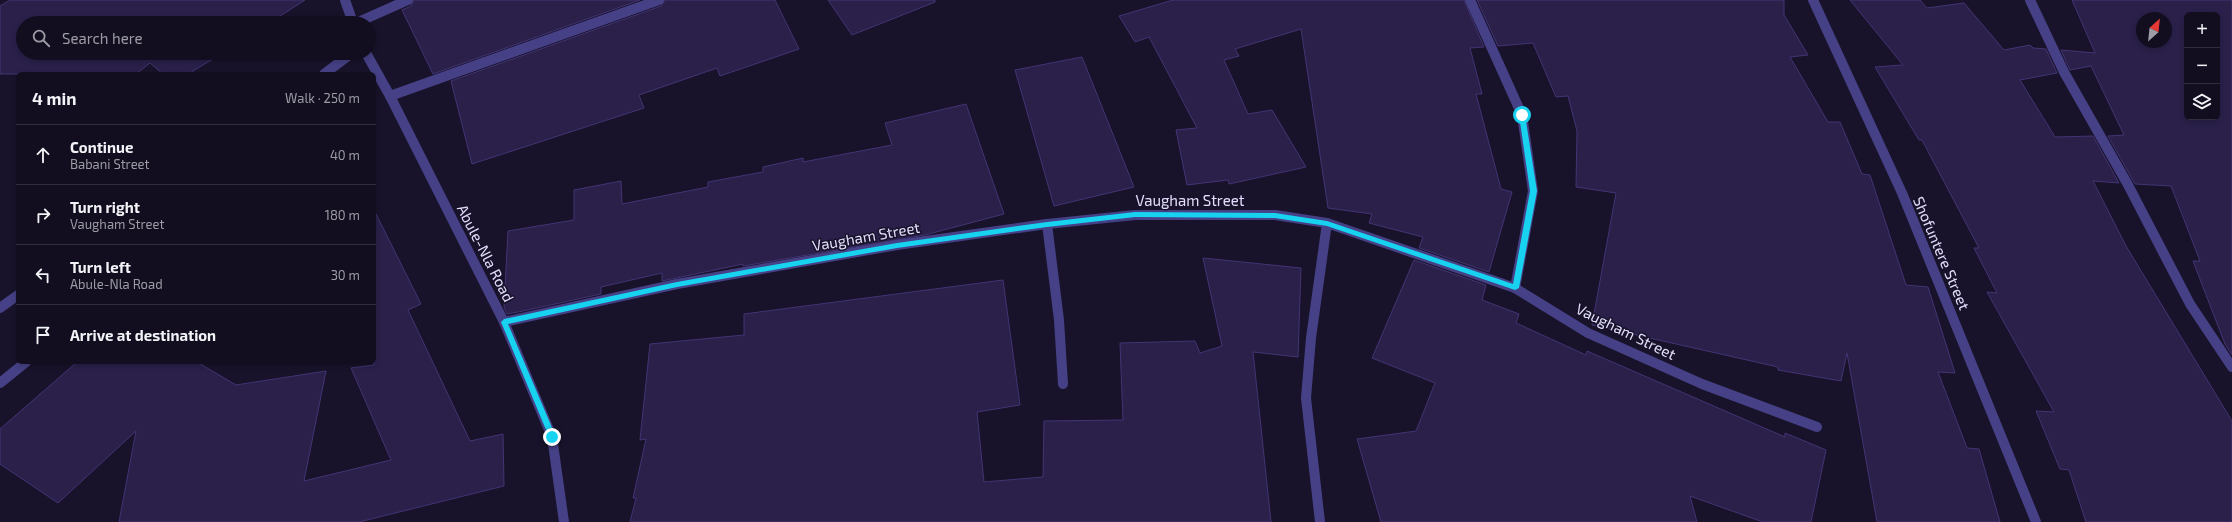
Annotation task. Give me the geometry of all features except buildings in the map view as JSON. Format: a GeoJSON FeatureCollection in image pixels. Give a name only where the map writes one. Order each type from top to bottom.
{"type":"FeatureCollection","features":[{"type":"Feature","properties":{"kind":"street"},"geometry":{"type":"LineString","coordinates":[[345,0],[352,16]]}},
{"type":"Feature","properties":{"kind":"street"},"geometry":{"type":"LineString","coordinates":[[371,16],[408,0]]}},
{"type":"Feature","properties":{"kind":"street"},"geometry":{"type":"LineString","coordinates":[[390,96],[659,0]]}},
{"type":"Feature","properties":{"kind":"street"},"geometry":{"type":"LineString","coordinates":[[1470,0],[1476,10],[1522,115],[1534,191],[1515,288]]}},
{"type":"Feature","properties":{"kind":"street","name":"Shofuntere Street"},"geometry":{"type":"LineString","coordinates":[[1813,0],[1873,127],[1975,371],[2036,522]]}},
{"type":"Feature","properties":{"kind":"street"},"geometry":{"type":"LineString","coordinates":[[2030,0],[2064,72],[2127,183],[2190,304],[2232,367]]}},
{"type":"Feature","properties":{"kind":"street"},"geometry":{"type":"LineString","coordinates":[[327,72],[343,60]]}},
{"type":"Feature","properties":{"kind":"street","name":"Abule-Nla Road"},"geometry":{"type":"LineString","coordinates":[[370,60],[390,96],[504,322],[552,437],[564,522]]}},
{"type":"Feature","properties":{"kind":"street","name":"Vaugham Street"},"geometry":{"type":"LineString","coordinates":[[504,322],[677,284],[897,245],[1047,224],[1135,215],[1275,215],[1327,223],[1515,288],[1588,333],[1702,384],[1817,427]]}},
{"type":"Feature","properties":{"kind":"street"},"geometry":{"type":"LineString","coordinates":[[1320,522],[1306,398],[1311,338],[1327,223]]}},
{"type":"Feature","properties":{"kind":"street"},"geometry":{"type":"LineString","coordinates":[[1047,224],[1059,320],[1063,384]]}},
{"type":"Feature","properties":{"kind":"street"},"geometry":{"type":"LineString","coordinates":[[0,308],[16,297]]}},
{"type":"Feature","properties":{"kind":"street"},"geometry":{"type":"LineString","coordinates":[[0,383],[24,364]]}},
{"type":"Feature","properties":{"kind":"route"},"geometry":{"type":"LineString","coordinates":[[552,437],[504,322],[677,284],[897,245],[1047,224],[1135,215],[1275,215],[1327,223],[1515,288],[1534,191],[1522,115]]}}]}
